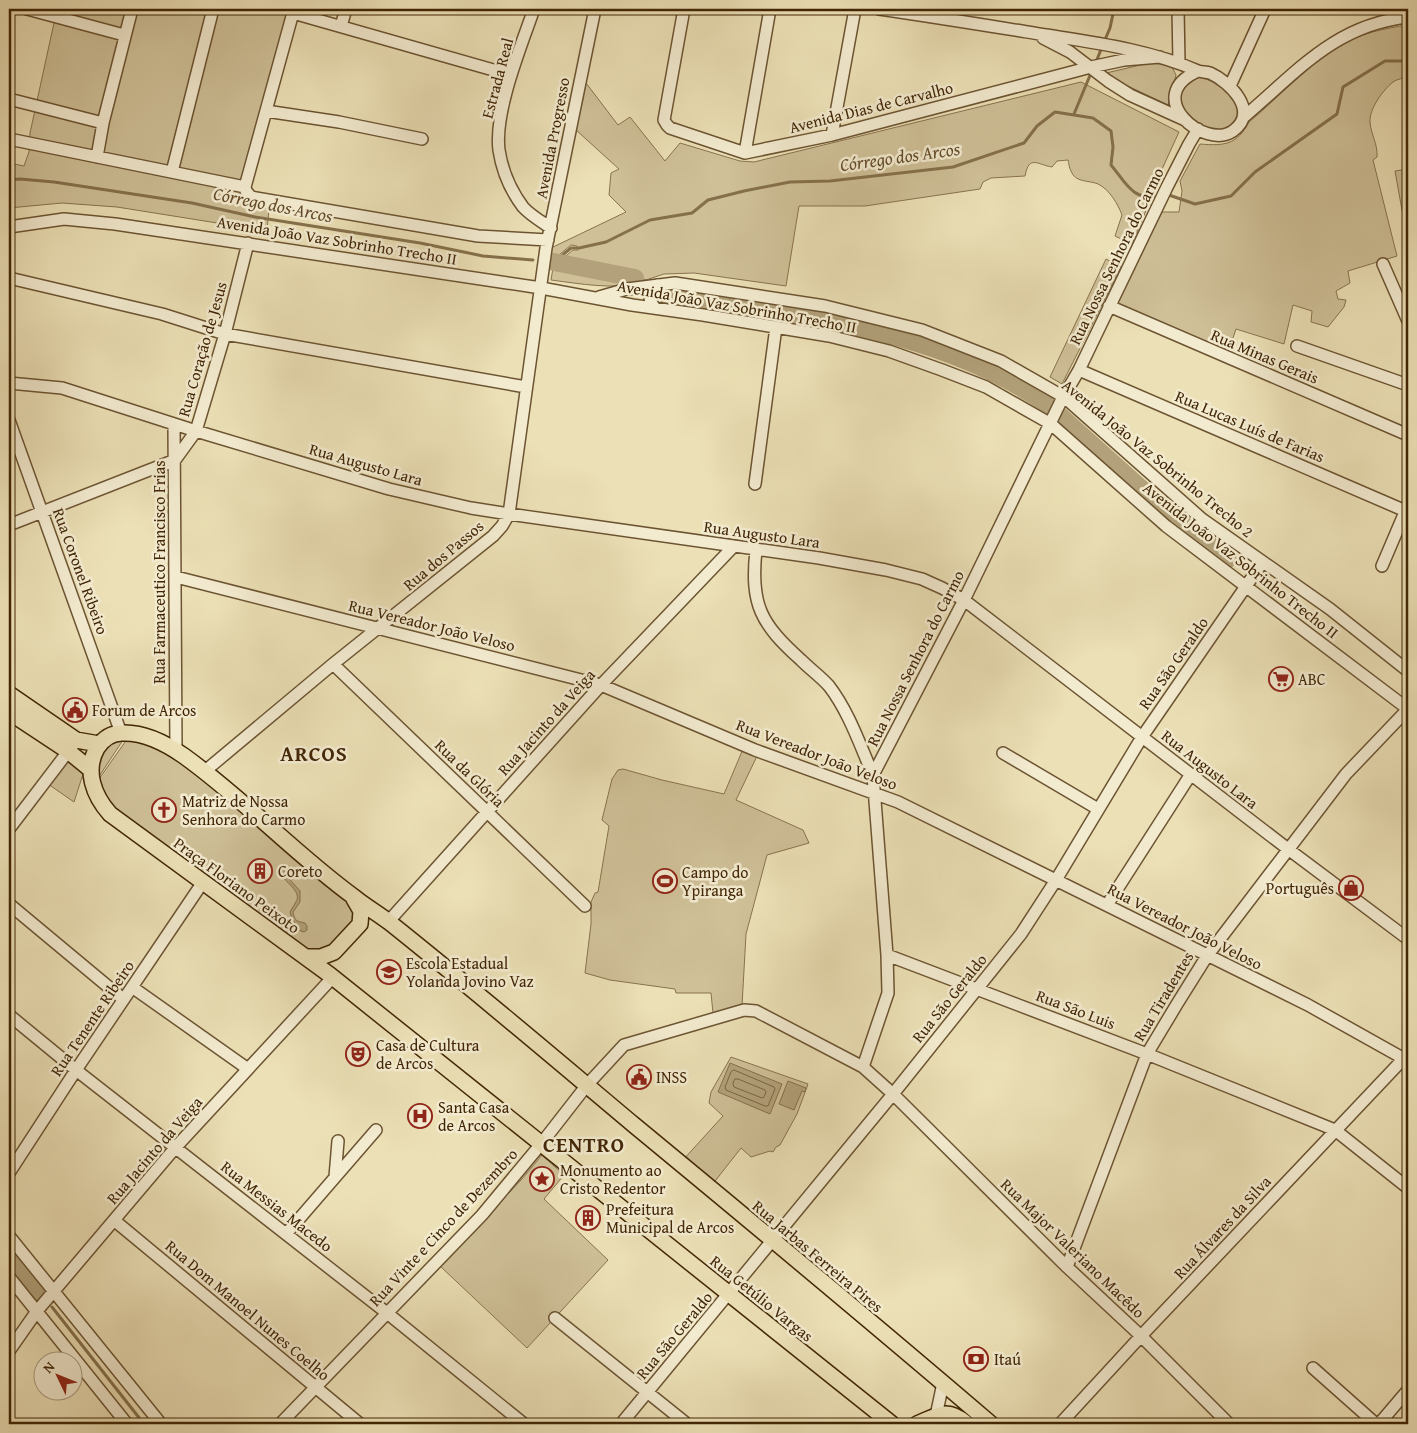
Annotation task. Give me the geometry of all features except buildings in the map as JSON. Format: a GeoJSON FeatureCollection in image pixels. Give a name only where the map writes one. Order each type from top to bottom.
{"type":"FeatureCollection","features":[{"type":"Feature","properties":{"kind":"main road"},"geometry":{"type":"LineString","coordinates":[[9,694],[72,746],[90,769]]}},
{"type":"Feature","properties":{"kind":"main road"},"geometry":{"type":"LineString","coordinates":[[9,712],[72,746],[99,744]]}},
{"type":"Feature","properties":{"kind":"main road"},"geometry":{"type":"LineString","coordinates":[[90,769],[92,758],[99,744],[111,735],[122,733],[150,737],[176,750],[205,771],[352,896],[386,920]]}},
{"type":"Feature","properties":{"kind":"main road","name":"Praça Floriano Peixoto"},"geometry":{"type":"LineString","coordinates":[[90,769],[97,795],[102,805],[110,814],[331,976]]}},
{"type":"Feature","properties":{"kind":"main road"},"geometry":{"type":"LineString","coordinates":[[307,958],[320,957],[334,952],[360,924],[361,912],[358,903],[352,896]]}},
{"type":"Feature","properties":{"kind":"main road"},"geometry":{"type":"LineString","coordinates":[[331,976],[332,959],[366,923],[372,920],[386,920]]}},
{"type":"Feature","properties":{"kind":"main road","name":"Rua Jarbas Ferreira Pires"},"geometry":{"type":"LineString","coordinates":[[386,920],[587,1085],[991,1424]]}},
{"type":"Feature","properties":{"kind":"main road","name":"Rua Getúlio Vargas"},"geometry":{"type":"LineString","coordinates":[[331,976],[892,1424]]}},
{"type":"Feature","properties":{"kind":"main road"},"geometry":{"type":"LineString","coordinates":[[918,1424],[937,1420],[943,1412],[952,1414],[967,1424]]}},
{"type":"Feature","properties":{"kind":"street"},"geometry":{"type":"LineString","coordinates":[[27,9],[124,35]]}},
{"type":"Feature","properties":{"kind":"street"},"geometry":{"type":"LineString","coordinates":[[98,157],[103,123],[132,9]]}},
{"type":"Feature","properties":{"kind":"street"},"geometry":{"type":"LineString","coordinates":[[172,172],[213,9]]}},
{"type":"Feature","properties":{"kind":"street"},"geometry":{"type":"LineString","coordinates":[[341,26],[346,9]]}},
{"type":"Feature","properties":{"kind":"street","name":"Estrada Real"},"geometry":{"type":"LineString","coordinates":[[534,9],[511,75],[501,119],[498,149],[501,163],[514,192],[524,208],[551,228]]}},
{"type":"Feature","properties":{"kind":"street","name":"Avenida Progresso"},"geometry":{"type":"LineString","coordinates":[[543,274],[547,244],[595,9]]}},
{"type":"Feature","properties":{"kind":"street"},"geometry":{"type":"LineString","coordinates":[[684,9],[664,120],[666,126],[745,153],[770,9]]}},
{"type":"Feature","properties":{"kind":"street"},"geometry":{"type":"LineString","coordinates":[[832,135],[855,9]]}},
{"type":"Feature","properties":{"kind":"street"},"geometry":{"type":"LineString","coordinates":[[879,9],[1101,44],[1160,57],[1198,71],[1209,73],[1230,86],[1244,110]]}},
{"type":"Feature","properties":{"kind":"street"},"geometry":{"type":"LineString","coordinates":[[1178,9],[1179,63]]}},
{"type":"Feature","properties":{"kind":"street"},"geometry":{"type":"LineString","coordinates":[[1230,86],[1265,9]]}},
{"type":"Feature","properties":{"kind":"street"},"geometry":{"type":"LineString","coordinates":[[511,75],[293,11],[245,187],[251,197],[478,236],[547,244]]}},
{"type":"Feature","properties":{"kind":"street"},"geometry":{"type":"LineString","coordinates":[[1028,32],[1065,49],[1130,95],[1183,119],[1198,129],[1222,136],[1233,131],[1240,124],[1244,110],[1272,93],[1300,67],[1337,40],[1365,26],[1408,16]]}},
{"type":"Feature","properties":{"kind":"street"},"geometry":{"type":"LineString","coordinates":[[1065,49],[1068,72]]}},
{"type":"Feature","properties":{"kind":"street","name":"Avenida Dias de Carvalho"},"geometry":{"type":"LineString","coordinates":[[745,153],[832,135],[1068,72],[1124,60],[1160,57]]}},
{"type":"Feature","properties":{"kind":"street"},"geometry":{"type":"LineString","coordinates":[[1183,119],[1177,107],[1175,94],[1178,84],[1186,76],[1198,71]]}},
{"type":"Feature","properties":{"kind":"street"},"geometry":{"type":"LineString","coordinates":[[9,99],[103,123]]}},
{"type":"Feature","properties":{"kind":"street"},"geometry":{"type":"LineString","coordinates":[[266,111],[339,122],[422,139]]}},
{"type":"Feature","properties":{"kind":"street","name":"Rua Nossa Senhora do Carmo"},"geometry":{"type":"LineString","coordinates":[[863,1067],[888,993],[887,955],[873,775],[964,600],[1062,399],[1079,370],[1158,205],[1198,129]]}},
{"type":"Feature","properties":{"kind":"street"},"geometry":{"type":"LineString","coordinates":[[9,138],[245,187]]}},
{"type":"Feature","properties":{"kind":"street","name":"Avenida João Vaz Sobrinho Trecho II"},"geometry":{"type":"LineString","coordinates":[[9,227],[64,220],[115,224],[541,288],[632,305],[829,336],[889,351],[986,387],[1052,420],[1166,526],[1408,709]]}},
{"type":"Feature","properties":{"kind":"street","name":"Rua Coração de Jesus"},"geometry":{"type":"LineString","coordinates":[[175,460],[196,431],[225,334],[248,243]]}},
{"type":"Feature","properties":{"kind":"street"},"geometry":{"type":"LineString","coordinates":[[1383,264],[1408,321]]}},
{"type":"Feature","properties":{"kind":"street","name":"Rua dos Passos"},"geometry":{"type":"LineString","coordinates":[[205,771],[333,664],[493,536],[502,526],[509,514],[543,274]]}},
{"type":"Feature","properties":{"kind":"street"},"geometry":{"type":"LineString","coordinates":[[9,278],[162,314],[225,334],[526,387]]}},
{"type":"Feature","properties":{"kind":"street","name":"Avenida João Vaz Sobrinho Trecho 2"},"geometry":{"type":"LineString","coordinates":[[598,298],[627,289],[675,283],[825,306],[922,330],[1001,361],[1062,399],[1202,519],[1330,609],[1408,670]]}},
{"type":"Feature","properties":{"kind":"street"},"geometry":{"type":"LineString","coordinates":[[655,308],[650,301],[650,294],[657,285]]}},
{"type":"Feature","properties":{"kind":"street","name":"Rua Minas Gerais"},"geometry":{"type":"LineString","coordinates":[[1110,306],[1408,435]]}},
{"type":"Feature","properties":{"kind":"street"},"geometry":{"type":"LineString","coordinates":[[755,484],[776,327]]}},
{"type":"Feature","properties":{"kind":"street"},"geometry":{"type":"LineString","coordinates":[[1297,346],[1408,385]]}},
{"type":"Feature","properties":{"kind":"street","name":"Rua Lucas Luís de Farias"},"geometry":{"type":"LineString","coordinates":[[1079,370],[1407,509]]}},
{"type":"Feature","properties":{"kind":"street","name":"Rua Augusto Lara"},"geometry":{"type":"LineString","coordinates":[[9,383],[62,388],[196,431],[389,489],[509,514],[819,558],[886,570],[922,579],[964,600],[1408,940]]}},
{"type":"Feature","properties":{"kind":"street","name":"Rua Coronel Ribeiro"},"geometry":{"type":"LineString","coordinates":[[9,420],[122,733]]}},
{"type":"Feature","properties":{"kind":"street","name":"Rua Farmaceutico Francisco Frias"},"geometry":{"type":"LineString","coordinates":[[174,424],[176,750]]}},
{"type":"Feature","properties":{"kind":"street"},"geometry":{"type":"LineString","coordinates":[[9,525],[175,460]]}},
{"type":"Feature","properties":{"kind":"street"},"geometry":{"type":"LineString","coordinates":[[1382,566],[1407,509]]}},
{"type":"Feature","properties":{"kind":"street","name":"Rua Jacinto da Veiga"},"geometry":{"type":"LineString","coordinates":[[386,920],[488,812],[601,685],[732,547]]}},
{"type":"Feature","properties":{"kind":"street"},"geometry":{"type":"LineString","coordinates":[[756,550],[754,583],[757,599],[764,618],[777,638],[827,684],[840,702],[873,775]]}},
{"type":"Feature","properties":{"kind":"street","name":"Rua São Geraldo"},"geometry":{"type":"LineString","coordinates":[[621,1424],[893,1094],[1021,934],[1056,880],[1142,737],[1262,563]]}},
{"type":"Feature","properties":{"kind":"street","name":"Rua Vereador João Veloso"},"geometry":{"type":"LineString","coordinates":[[176,577],[601,685],[755,750],[898,802],[1308,1005],[1407,1058]]}},
{"type":"Feature","properties":{"kind":"street","name":"Rua da Glória"},"geometry":{"type":"LineString","coordinates":[[333,664],[585,906]]}},
{"type":"Feature","properties":{"kind":"street","name":"Rua Tiradentes"},"geometry":{"type":"LineString","coordinates":[[1067,1268],[1147,1054],[1207,956],[1346,774],[1408,709]]}},
{"type":"Feature","properties":{"kind":"street"},"geometry":{"type":"LineString","coordinates":[[9,829],[72,746]]}},
{"type":"Feature","properties":{"kind":"street"},"geometry":{"type":"LineString","coordinates":[[1003,753],[1098,809]]}},
{"type":"Feature","properties":{"kind":"street"},"geometry":{"type":"LineString","coordinates":[[1107,905],[1191,774]]}},
{"type":"Feature","properties":{"kind":"street","name":"Rua Tenente Ribeiro"},"geometry":{"type":"LineString","coordinates":[[9,1173],[203,882]]}},
{"type":"Feature","properties":{"kind":"street"},"geometry":{"type":"LineString","coordinates":[[9,904],[124,1000]]}},
{"type":"Feature","properties":{"kind":"street","name":"Rua São Luis"},"geometry":{"type":"LineString","coordinates":[[887,955],[1147,1054],[1335,1130],[1408,1188]]}},
{"type":"Feature","properties":{"kind":"street","name":"Rua Jacinto da Veiga"},"geometry":{"type":"LineString","coordinates":[[9,1351],[54,1290],[176,1148],[331,976]]}},
{"type":"Feature","properties":{"kind":"street"},"geometry":{"type":"LineString","coordinates":[[132,987],[248,1069]]}},
{"type":"Feature","properties":{"kind":"street","name":"Rua Vinte e Cinco de Dezembro"},"geometry":{"type":"LineString","coordinates":[[280,1424],[482,1215],[587,1085],[624,1045],[744,1010],[756,1011],[863,1067],[893,1094]]}},
{"type":"Feature","properties":{"kind":"street","name":"Rua Messias Macedo"},"geometry":{"type":"LineString","coordinates":[[9,1015],[76,1070],[387,1313],[524,1424]]}},
{"type":"Feature","properties":{"kind":"street","name":"Rua Álvares da Silva"},"geometry":{"type":"LineString","coordinates":[[1060,1424],[1335,1130],[1407,1058]]}},
{"type":"Feature","properties":{"kind":"street","name":"Rua Major Valeriano Macêdo"},"geometry":{"type":"LineString","coordinates":[[893,1094],[1067,1268],[1141,1336],[1230,1424]]}},
{"type":"Feature","properties":{"kind":"street"},"geometry":{"type":"LineString","coordinates":[[286,1234],[376,1130]]}},
{"type":"Feature","properties":{"kind":"street"},"geometry":{"type":"LineString","coordinates":[[335,1177],[338,1141]]}},
{"type":"Feature","properties":{"kind":"street","name":"Rua Dom Manoel Nunes Coelho"},"geometry":{"type":"LineString","coordinates":[[115,1221],[360,1424]]}},
{"type":"Feature","properties":{"kind":"street"},"geometry":{"type":"LineString","coordinates":[[9,1236],[161,1424]]}},
{"type":"Feature","properties":{"kind":"street"},"geometry":{"type":"LineString","coordinates":[[9,1277],[128,1424]]}},
{"type":"Feature","properties":{"kind":"street"},"geometry":{"type":"LineString","coordinates":[[555,1318],[688,1424]]}},
{"type":"Feature","properties":{"kind":"street"},"geometry":{"type":"LineString","coordinates":[[1312,1368],[1378,1424],[1408,1390]]}},
{"type":"Feature","properties":{"kind":"street"},"geometry":{"type":"LineString","coordinates":[[937,1420],[945,1385]]}},
{"type":"Feature","properties":{"kind":"shaded area"},"geometry":{"type":"Polygon","coordinates":[[[57,9],[292,9],[239,203],[269,209],[267,231],[117,207],[62,203],[9,208],[9,163],[24,166],[29,152],[30,133],[57,9]]]}},
{"type":"Feature","properties":{"kind":"shaded area"},"geometry":{"type":"Polygon","coordinates":[[[1408,25],[1408,77],[1389,85],[1377,100],[1370,117],[1377,152],[1377,157],[1373,160],[1397,256],[1348,271],[1350,283],[1336,291],[1338,299],[1346,300],[1344,307],[1328,327],[1311,322],[1312,311],[1293,305],[1284,344],[1236,329],[1228,353],[1114,304],[1162,212],[1179,212],[1182,191],[1180,181],[1200,144],[1216,145],[1235,140],[1249,122],[1326,54],[1338,46],[1363,35],[1408,25]]]}},
{"type":"Feature","properties":{"kind":"shaded area"},"geometry":{"type":"Polygon","coordinates":[[[1149,63],[1171,65],[1176,75],[1168,105],[1109,77],[1106,73],[1149,63]]]}},
{"type":"Feature","properties":{"kind":"shaded area"},"geometry":{"type":"Polygon","coordinates":[[[1196,76],[1223,87],[1236,100],[1237,116],[1232,126],[1215,132],[1197,121],[1184,108],[1181,101],[1182,93],[1196,76]]]}},
{"type":"Feature","properties":{"kind":"shaded area"},"geometry":{"type":"Polygon","coordinates":[[[1081,82],[1179,132],[1152,191],[1132,244],[1115,236],[1122,215],[1113,197],[1102,186],[1076,178],[1070,170],[1068,160],[1057,161],[1052,167],[1035,162],[1029,165],[1025,176],[991,178],[983,182],[980,189],[865,206],[799,206],[786,286],[694,273],[664,274],[646,280],[616,269],[562,259],[573,250],[578,250],[577,246],[571,245],[559,255],[550,255],[551,248],[626,212],[609,195],[611,173],[619,169],[576,130],[586,83],[618,125],[630,117],[665,161],[680,143],[740,161],[754,162],[1081,82]]]}},
{"type":"Feature","properties":{"kind":"shaded area"},"geometry":{"type":"Polygon","coordinates":[[[1408,169],[1408,244],[1395,171],[1408,169]]]}},
{"type":"Feature","properties":{"kind":"shaded area"},"geometry":{"type":"Polygon","coordinates":[[[1106,259],[1121,267],[1062,384],[1050,377],[1106,259]]]}},
{"type":"Feature","properties":{"kind":"shaded area"},"geometry":{"type":"Polygon","coordinates":[[[553,268],[632,280],[640,284],[607,286],[551,280],[553,268]]]}},
{"type":"Feature","properties":{"kind":"shaded area"},"geometry":{"type":"Polygon","coordinates":[[[127,734],[94,784],[101,745],[127,734]]]}},
{"type":"Feature","properties":{"kind":"shaded area"},"geometry":{"type":"Polygon","coordinates":[[[130,735],[159,742],[351,897],[359,916],[333,951],[313,957],[120,821],[94,786],[130,735]]]}},
{"type":"Feature","properties":{"kind":"shaded area"},"geometry":{"type":"Polygon","coordinates":[[[743,749],[758,754],[736,800],[803,830],[809,843],[767,855],[746,934],[742,1006],[713,1013],[711,993],[676,993],[675,989],[610,980],[585,973],[591,924],[591,902],[595,893],[598,892],[609,826],[602,820],[612,779],[618,770],[623,769],[724,794],[743,749]]]}},
{"type":"Feature","properties":{"kind":"shaded area"},"geometry":{"type":"Polygon","coordinates":[[[66,759],[84,771],[74,802],[48,784],[66,759]]]}},
{"type":"Feature","properties":{"kind":"shaded area"},"geometry":{"type":"Polygon","coordinates":[[[731,1057],[808,1084],[797,1114],[780,1145],[773,1152],[770,1151],[751,1157],[741,1148],[712,1185],[683,1160],[723,1116],[709,1103],[711,1092],[731,1057]]]}},
{"type":"Feature","properties":{"kind":"shaded area"},"geometry":{"type":"Polygon","coordinates":[[[542,1155],[564,1175],[544,1199],[608,1260],[527,1348],[440,1266],[522,1179],[542,1155]]]}},
{"type":"Feature","properties":{"kind":"water"},"geometry":{"type":"Polygon","coordinates":[[[283,863],[285,865],[285,874],[300,891],[300,902],[293,912],[298,921],[305,923],[307,926],[307,930],[304,932],[298,930],[290,912],[297,897],[295,890],[281,875],[283,863]]]}},
{"type":"Feature","properties":{"kind":"water"},"geometry":{"type":"Polygon","coordinates":[[[730,1063],[782,1084],[770,1114],[718,1092],[730,1063]]]}},
{"type":"Feature","properties":{"kind":"water"},"geometry":{"type":"Polygon","coordinates":[[[788,1081],[806,1088],[805,1092],[802,1091],[794,1110],[779,1104],[788,1081]]]}},
{"type":"Feature","properties":{"kind":"waterway"},"geometry":{"type":"LineString","coordinates":[[1104,42],[1110,28],[1114,9]]}},
{"type":"Feature","properties":{"kind":"waterway"},"geometry":{"type":"LineString","coordinates":[[1096,62],[1102,47]]}},
{"type":"Feature","properties":{"kind":"waterway","name":"Córrego dos Arcos"},"geometry":{"type":"LineString","coordinates":[[1166,194],[1195,204],[1231,196],[1255,172],[1337,114],[1343,87],[1385,61],[1408,61]]}},
{"type":"Feature","properties":{"kind":"waterway"},"geometry":{"type":"LineString","coordinates":[[1074,114],[1091,73]]}},
{"type":"Feature","properties":{"kind":"waterway","name":"Córrego dos Arcos"},"geometry":{"type":"LineString","coordinates":[[554,262],[571,248],[606,242],[650,220],[692,213],[708,200],[744,191],[790,182],[830,181],[953,167],[1024,143],[1037,126],[1055,112],[1093,118],[1111,131],[1113,147],[1111,165],[1131,190],[1143,196],[1160,196]]}},
{"type":"Feature","properties":{"kind":"waterway","name":"Córrego dos Arcos"},"geometry":{"type":"LineString","coordinates":[[9,180],[54,182],[192,203],[255,217],[420,243],[483,256],[533,260]]}},
{"type":"Feature","properties":{"kind":"waterway"},"geometry":{"type":"LineString","coordinates":[[554,262],[635,278]]}},
{"type":"Feature","properties":{"kind":"waterway"},"geometry":{"type":"LineString","coordinates":[[666,295],[764,309],[865,329],[914,342],[961,359],[1006,379],[1048,405],[1165,510],[1228,559]]}},
{"type":"Feature","properties":{"kind":"waterway"},"geometry":{"type":"LineString","coordinates":[[9,1255],[39,1292]]}},
{"type":"Feature","properties":{"kind":"waterway"},"geometry":{"type":"LineString","coordinates":[[52,1307],[144,1424]]}},
{"type":"Feature","properties":{"kind":"place","name":"ABC"},"geometry":{"type":"Point","coordinates":[1281,679]}},
{"type":"Feature","properties":{"kind":"place","name":"Forum de Arcos"},"geometry":{"type":"Point","coordinates":[75,710]}},
{"type":"Feature","properties":{"kind":"place","name":"Matriz de Nossa Senhora do Carmo"},"geometry":{"type":"Point","coordinates":[164,810]}},
{"type":"Feature","properties":{"kind":"place","name":"Coreto"},"geometry":{"type":"Point","coordinates":[260,871]}},
{"type":"Feature","properties":{"kind":"place","name":"Campo do Ypiranga"},"geometry":{"type":"Point","coordinates":[665,881]}},
{"type":"Feature","properties":{"kind":"place","name":"Português"},"geometry":{"type":"Point","coordinates":[1351,888]}},
{"type":"Feature","properties":{"kind":"place","name":"Escola Estadual Yolanda Jovino Vaz"},"geometry":{"type":"Point","coordinates":[389,972]}},
{"type":"Feature","properties":{"kind":"place","name":"Casa de Cultura de Arcos"},"geometry":{"type":"Point","coordinates":[358,1054]}},
{"type":"Feature","properties":{"kind":"place","name":"INSS"},"geometry":{"type":"Point","coordinates":[639,1077]}},
{"type":"Feature","properties":{"kind":"place","name":"Santa Casa de Arcos"},"geometry":{"type":"Point","coordinates":[420,1116]}},
{"type":"Feature","properties":{"kind":"place","name":"Monumento ao Cristo Redentor"},"geometry":{"type":"Point","coordinates":[542,1179]}},
{"type":"Feature","properties":{"kind":"place","name":"Prefeitura Municipal de Arcos"},"geometry":{"type":"Point","coordinates":[588,1218]}},
{"type":"Feature","properties":{"kind":"place","name":"Itaú"},"geometry":{"type":"Point","coordinates":[976,1359]}},
{"type":"Feature","properties":{"kind":"district","name":"ARCOS"},"geometry":{"type":"Point","coordinates":[314,754]}},
{"type":"Feature","properties":{"kind":"district","name":"CENTRO"},"geometry":{"type":"Point","coordinates":[584,1145]}}]}
